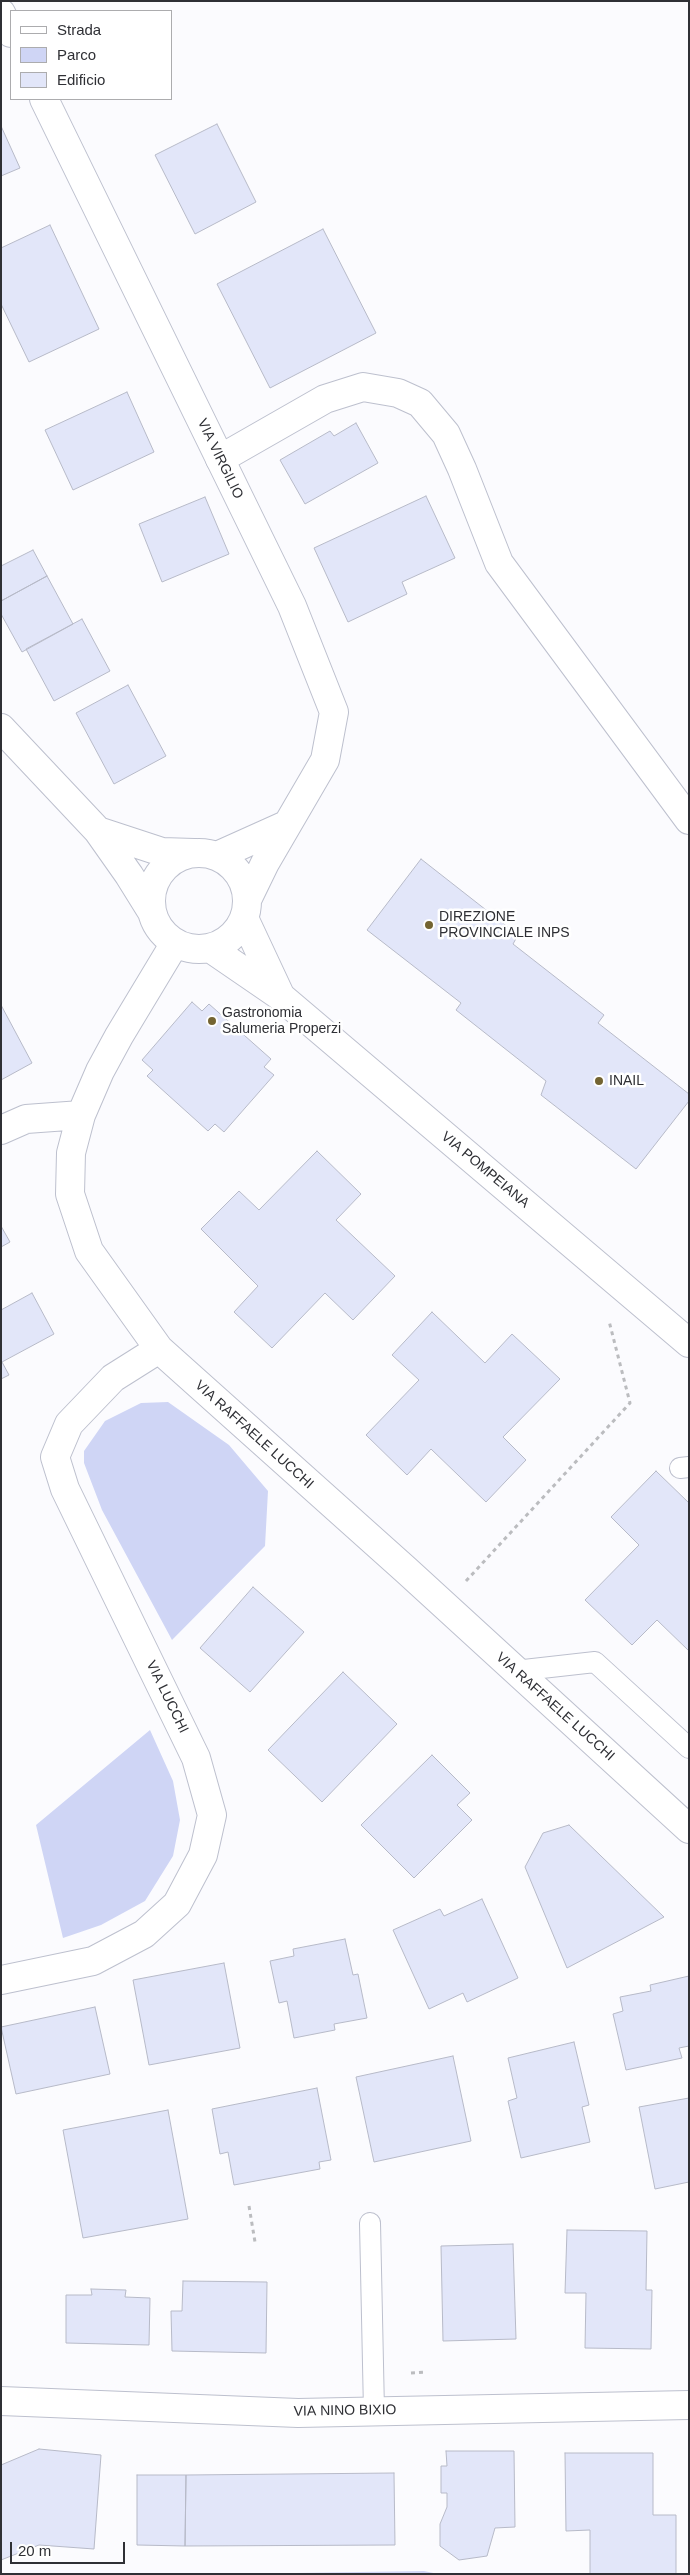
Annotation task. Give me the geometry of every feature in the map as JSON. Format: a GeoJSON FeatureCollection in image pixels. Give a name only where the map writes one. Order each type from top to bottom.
{"type":"FeatureCollection","features":[{"type":"Feature","properties":{"kind":"street"},"geometry":{"type":"LineString","coordinates":[[1,13],[10,31]]}},
{"type":"Feature","properties":{"kind":"street","name":"VIA VIRGILIO"},"geometry":{"type":"LineString","coordinates":[[44,100],[292,606],[334,712],[325,760],[286,825],[245,909]]}},
{"type":"Feature","properties":{"kind":"street"},"geometry":{"type":"LineString","coordinates":[[220,459],[325,399],[363,387],[398,393],[420,403],[446,434],[499,563],[689,820]]}},
{"type":"Feature","properties":{"kind":"street"},"geometry":{"type":"LineString","coordinates":[[1,728],[98,831],[129,875],[152,912],[160,930],[175,943],[192,948],[210,948],[224,942],[236,932],[245,909],[243,882],[233,866],[206,854],[162,852],[98,831]]}},
{"type":"Feature","properties":{"kind":"street"},"geometry":{"type":"LineString","coordinates":[[152,912],[151,893],[158,875],[174,860],[206,854],[286,825]]}},
{"type":"Feature","properties":{"kind":"street","name":"VIA POMPEIANA"},"geometry":{"type":"LineString","coordinates":[[245,909],[280,996]]}},
{"type":"Feature","properties":{"kind":"street","name":"VIA RAFFAELE LUCCHI"},"geometry":{"type":"LineString","coordinates":[[175,943],[115,1043],[100,1071],[82,1114],[71,1153],[70,1194],[88,1251],[159,1349],[689,1828]]}},
{"type":"Feature","properties":{"kind":"street","name":"VIA POMPEIANA"},"geometry":{"type":"LineString","coordinates":[[210,948],[280,996],[689,1343]]}},
{"type":"Feature","properties":{"kind":"street"},"geometry":{"type":"LineString","coordinates":[[1,1130],[26,1119],[82,1114]]}},
{"type":"Feature","properties":{"kind":"street","name":"VIA LUCCHI"},"geometry":{"type":"LineString","coordinates":[[1,1980],[93,1961],[144,1934],[177,1904],[203,1855],[212,1815],[196,1758],[65,1489],[55,1457],[69,1424],[113,1378],[159,1349]]}},
{"type":"Feature","properties":{"kind":"street","name":"VIA NINO BIXIO"},"geometry":{"type":"LineString","coordinates":[[1,2401],[298,2412],[689,2405]]}},
{"type":"Feature","properties":{"kind":"lane"},"geometry":{"type":"LineString","coordinates":[[515,1671],[595,1662],[689,1748]]}},
{"type":"Feature","properties":{"kind":"lane"},"geometry":{"type":"LineString","coordinates":[[370,2223],[374,2411]]}},
{"type":"Feature","properties":{"kind":"path"},"geometry":{"type":"LineString","coordinates":[[461,1587],[630,1403],[608,1316]]}},
{"type":"Feature","properties":{"kind":"path"},"geometry":{"type":"LineString","coordinates":[[249,2206],[255,2242]]}},
{"type":"Feature","properties":{"kind":"path"},"geometry":{"type":"LineString","coordinates":[[411,2373],[426,2372]]}},
{"type":"Feature","properties":{"kind":"green space"},"geometry":{"type":"Polygon","coordinates":[[[168,1402],[229,1445],[268,1491],[265,1546],[172,1640],[102,1510],[84,1463],[84,1451],[105,1421],[141,1403],[168,1402]]]}},
{"type":"Feature","properties":{"kind":"green space"},"geometry":{"type":"Polygon","coordinates":[[[150,1730],[173,1781],[180,1820],[173,1856],[145,1901],[101,1925],[63,1938],[36,1825],[150,1730]]]}},
{"type":"Feature","properties":{"kind":"green space"},"geometry":{"type":"Polygon","coordinates":[[[424,2571],[438,2574],[231,2574],[424,2571]]]}},
{"type":"Feature","properties":{"kind":"building"},"geometry":{"type":"Polygon","coordinates":[[[217,124],[256,202],[195,234],[155,155],[217,124]]]}},
{"type":"Feature","properties":{"kind":"building"},"geometry":{"type":"Polygon","coordinates":[[[1,126],[20,168],[1,176],[1,126]]]}},
{"type":"Feature","properties":{"kind":"building"},"geometry":{"type":"Polygon","coordinates":[[[50,225],[99,329],[29,362],[1,304],[1,248],[50,225]]]}},
{"type":"Feature","properties":{"kind":"building"},"geometry":{"type":"Polygon","coordinates":[[[323,229],[376,333],[270,388],[217,284],[323,229]]]}},
{"type":"Feature","properties":{"kind":"building"},"geometry":{"type":"Polygon","coordinates":[[[127,392],[154,452],[73,490],[45,430],[127,392]]]}},
{"type":"Feature","properties":{"kind":"building"},"geometry":{"type":"Polygon","coordinates":[[[356,423],[378,463],[305,504],[280,460],[330,431],[334,436],[356,423]]]}},
{"type":"Feature","properties":{"kind":"building"},"geometry":{"type":"Polygon","coordinates":[[[426,496],[455,558],[402,582],[407,594],[348,622],[314,548],[426,496]]]}},
{"type":"Feature","properties":{"kind":"building"},"geometry":{"type":"Polygon","coordinates":[[[205,497],[229,554],[162,582],[139,524],[205,497]]]}},
{"type":"Feature","properties":{"kind":"building"},"geometry":{"type":"Polygon","coordinates":[[[33,550],[47,576],[1,601],[1,566],[33,550]]]}},
{"type":"Feature","properties":{"kind":"building"},"geometry":{"type":"Polygon","coordinates":[[[47,576],[73,624],[22,652],[1,614],[1,601],[47,576]]]}},
{"type":"Feature","properties":{"kind":"building"},"geometry":{"type":"Polygon","coordinates":[[[82,619],[110,671],[54,701],[26,649],[82,619]]]}},
{"type":"Feature","properties":{"kind":"building"},"geometry":{"type":"Polygon","coordinates":[[[128,685],[166,756],[114,784],[76,713],[128,685]]]}},
{"type":"Feature","properties":{"kind":"building"},"geometry":{"type":"Polygon","coordinates":[[[421,859],[518,935],[513,944],[604,1015],[598,1023],[689,1094],[689,1101],[636,1169],[541,1095],[546,1081],[456,1010],[461,1003],[367,930],[421,859]]]}},
{"type":"Feature","properties":{"kind":"building"},"geometry":{"type":"Polygon","coordinates":[[[192,1002],[202,1011],[209,1004],[271,1059],[264,1067],[274,1075],[224,1132],[215,1124],[208,1131],[147,1076],[153,1070],[142,1060],[192,1002]]]}},
{"type":"Feature","properties":{"kind":"building"},"geometry":{"type":"Polygon","coordinates":[[[1,1005],[32,1063],[1,1080],[1,1005]]]}},
{"type":"Feature","properties":{"kind":"building"},"geometry":{"type":"Polygon","coordinates":[[[317,1151],[361,1194],[336,1220],[395,1276],[353,1320],[325,1293],[272,1348],[234,1312],[258,1286],[201,1229],[239,1191],[259,1210],[317,1151]]]}},
{"type":"Feature","properties":{"kind":"building"},"geometry":{"type":"Polygon","coordinates":[[[1,1226],[10,1242],[1,1247],[1,1226]]]}},
{"type":"Feature","properties":{"kind":"building"},"geometry":{"type":"Polygon","coordinates":[[[32,1293],[54,1334],[2,1362],[9,1375],[1,1379],[1,1310],[32,1293]]]}},
{"type":"Feature","properties":{"kind":"building"},"geometry":{"type":"Polygon","coordinates":[[[432,1312],[485,1363],[512,1334],[560,1379],[503,1437],[526,1460],[486,1502],[431,1449],[407,1475],[366,1435],[419,1380],[392,1355],[432,1312]]]}},
{"type":"Feature","properties":{"kind":"building"},"geometry":{"type":"Polygon","coordinates":[[[656,1471],[689,1503],[689,1651],[657,1620],[632,1645],[585,1600],[639,1545],[611,1517],[656,1471]]]}},
{"type":"Feature","properties":{"kind":"building"},"geometry":{"type":"Polygon","coordinates":[[[253,1587],[304,1632],[250,1692],[200,1648],[253,1587]]]}},
{"type":"Feature","properties":{"kind":"building"},"geometry":{"type":"Polygon","coordinates":[[[343,1672],[397,1724],[322,1802],[268,1750],[343,1672]]]}},
{"type":"Feature","properties":{"kind":"building"},"geometry":{"type":"Polygon","coordinates":[[[432,1755],[470,1793],[457,1805],[472,1820],[414,1878],[361,1825],[432,1755]]]}},
{"type":"Feature","properties":{"kind":"building"},"geometry":{"type":"Polygon","coordinates":[[[569,1825],[664,1917],[567,1968],[525,1867],[543,1833],[569,1825]]]}},
{"type":"Feature","properties":{"kind":"building"},"geometry":{"type":"Polygon","coordinates":[[[482,1899],[518,1978],[467,2002],[463,1993],[429,2009],[393,1930],[440,1909],[444,1916],[482,1899]]]}},
{"type":"Feature","properties":{"kind":"building"},"geometry":{"type":"Polygon","coordinates":[[[345,1939],[353,1975],[358,1974],[367,2018],[334,2024],[335,2030],[294,2038],[287,2001],[279,2003],[270,1961],[294,1956],[293,1949],[345,1939]]]}},
{"type":"Feature","properties":{"kind":"building"},"geometry":{"type":"Polygon","coordinates":[[[224,1963],[240,2048],[149,2065],[133,1980],[224,1963]]]}},
{"type":"Feature","properties":{"kind":"building"},"geometry":{"type":"Polygon","coordinates":[[[689,1976],[689,2046],[679,2048],[682,2058],[626,2070],[613,2014],[623,2011],[620,1997],[651,1991],[650,1985],[689,1976]]]}},
{"type":"Feature","properties":{"kind":"building"},"geometry":{"type":"Polygon","coordinates":[[[95,2007],[110,2074],[16,2094],[1,2027],[95,2007]]]}},
{"type":"Feature","properties":{"kind":"building"},"geometry":{"type":"Polygon","coordinates":[[[574,2042],[589,2105],[582,2107],[590,2142],[521,2158],[508,2101],[517,2098],[508,2058],[574,2042]]]}},
{"type":"Feature","properties":{"kind":"building"},"geometry":{"type":"Polygon","coordinates":[[[453,2056],[471,2141],[374,2162],[356,2077],[453,2056]]]}},
{"type":"Feature","properties":{"kind":"building"},"geometry":{"type":"Polygon","coordinates":[[[317,2088],[331,2160],[319,2162],[320,2169],[234,2185],[228,2152],[220,2154],[212,2109],[317,2088]]]}},
{"type":"Feature","properties":{"kind":"building"},"geometry":{"type":"Polygon","coordinates":[[[689,2098],[689,2182],[655,2189],[639,2107],[689,2098]]]}},
{"type":"Feature","properties":{"kind":"building"},"geometry":{"type":"Polygon","coordinates":[[[168,2110],[188,2219],[83,2238],[63,2130],[168,2110]]]}},
{"type":"Feature","properties":{"kind":"building"},"geometry":{"type":"Polygon","coordinates":[[[567,2230],[647,2231],[646,2290],[652,2290],[651,2349],[585,2348],[586,2293],[565,2293],[567,2230]]]}},
{"type":"Feature","properties":{"kind":"building"},"geometry":{"type":"Polygon","coordinates":[[[513,2244],[516,2339],[443,2341],[441,2246],[513,2244]]]}},
{"type":"Feature","properties":{"kind":"building"},"geometry":{"type":"Polygon","coordinates":[[[183,2281],[267,2282],[266,2353],[172,2351],[171,2311],[182,2311],[183,2281]]]}},
{"type":"Feature","properties":{"kind":"building"},"geometry":{"type":"Polygon","coordinates":[[[91,2289],[126,2290],[125,2297],[150,2298],[149,2345],[66,2343],[66,2295],[92,2295],[91,2289]]]}},
{"type":"Feature","properties":{"kind":"building"},"geometry":{"type":"Polygon","coordinates":[[[39,2449],[101,2455],[94,2549],[39,2545],[1,2560],[1,2465],[39,2449]]]}},
{"type":"Feature","properties":{"kind":"building"},"geometry":{"type":"Polygon","coordinates":[[[446,2451],[514,2451],[515,2527],[495,2528],[487,2556],[459,2560],[440,2546],[440,2524],[447,2507],[447,2493],[441,2493],[441,2466],[447,2466],[446,2451]]]}},
{"type":"Feature","properties":{"kind":"building"},"geometry":{"type":"Polygon","coordinates":[[[565,2453],[653,2453],[653,2515],[676,2515],[676,2574],[590,2574],[590,2530],[566,2531],[565,2453]]]}},
{"type":"Feature","properties":{"kind":"building"},"geometry":{"type":"Polygon","coordinates":[[[394,2473],[395,2545],[185,2546],[186,2475],[394,2473]]]}},
{"type":"Feature","properties":{"kind":"building"},"geometry":{"type":"Polygon","coordinates":[[[137,2475],[186,2475],[185,2546],[137,2545],[137,2475]]]}},
{"type":"Feature","properties":{"kind":"place","name":"DIREZIONE PROVINCIALE INPS"},"geometry":{"type":"Point","coordinates":[429,925]}},
{"type":"Feature","properties":{"kind":"place","name":"Gastronomia Salumeria Properzi"},"geometry":{"type":"Point","coordinates":[212,1021]}},
{"type":"Feature","properties":{"kind":"place","name":"INAIL"},"geometry":{"type":"Point","coordinates":[599,1081]}}]}
